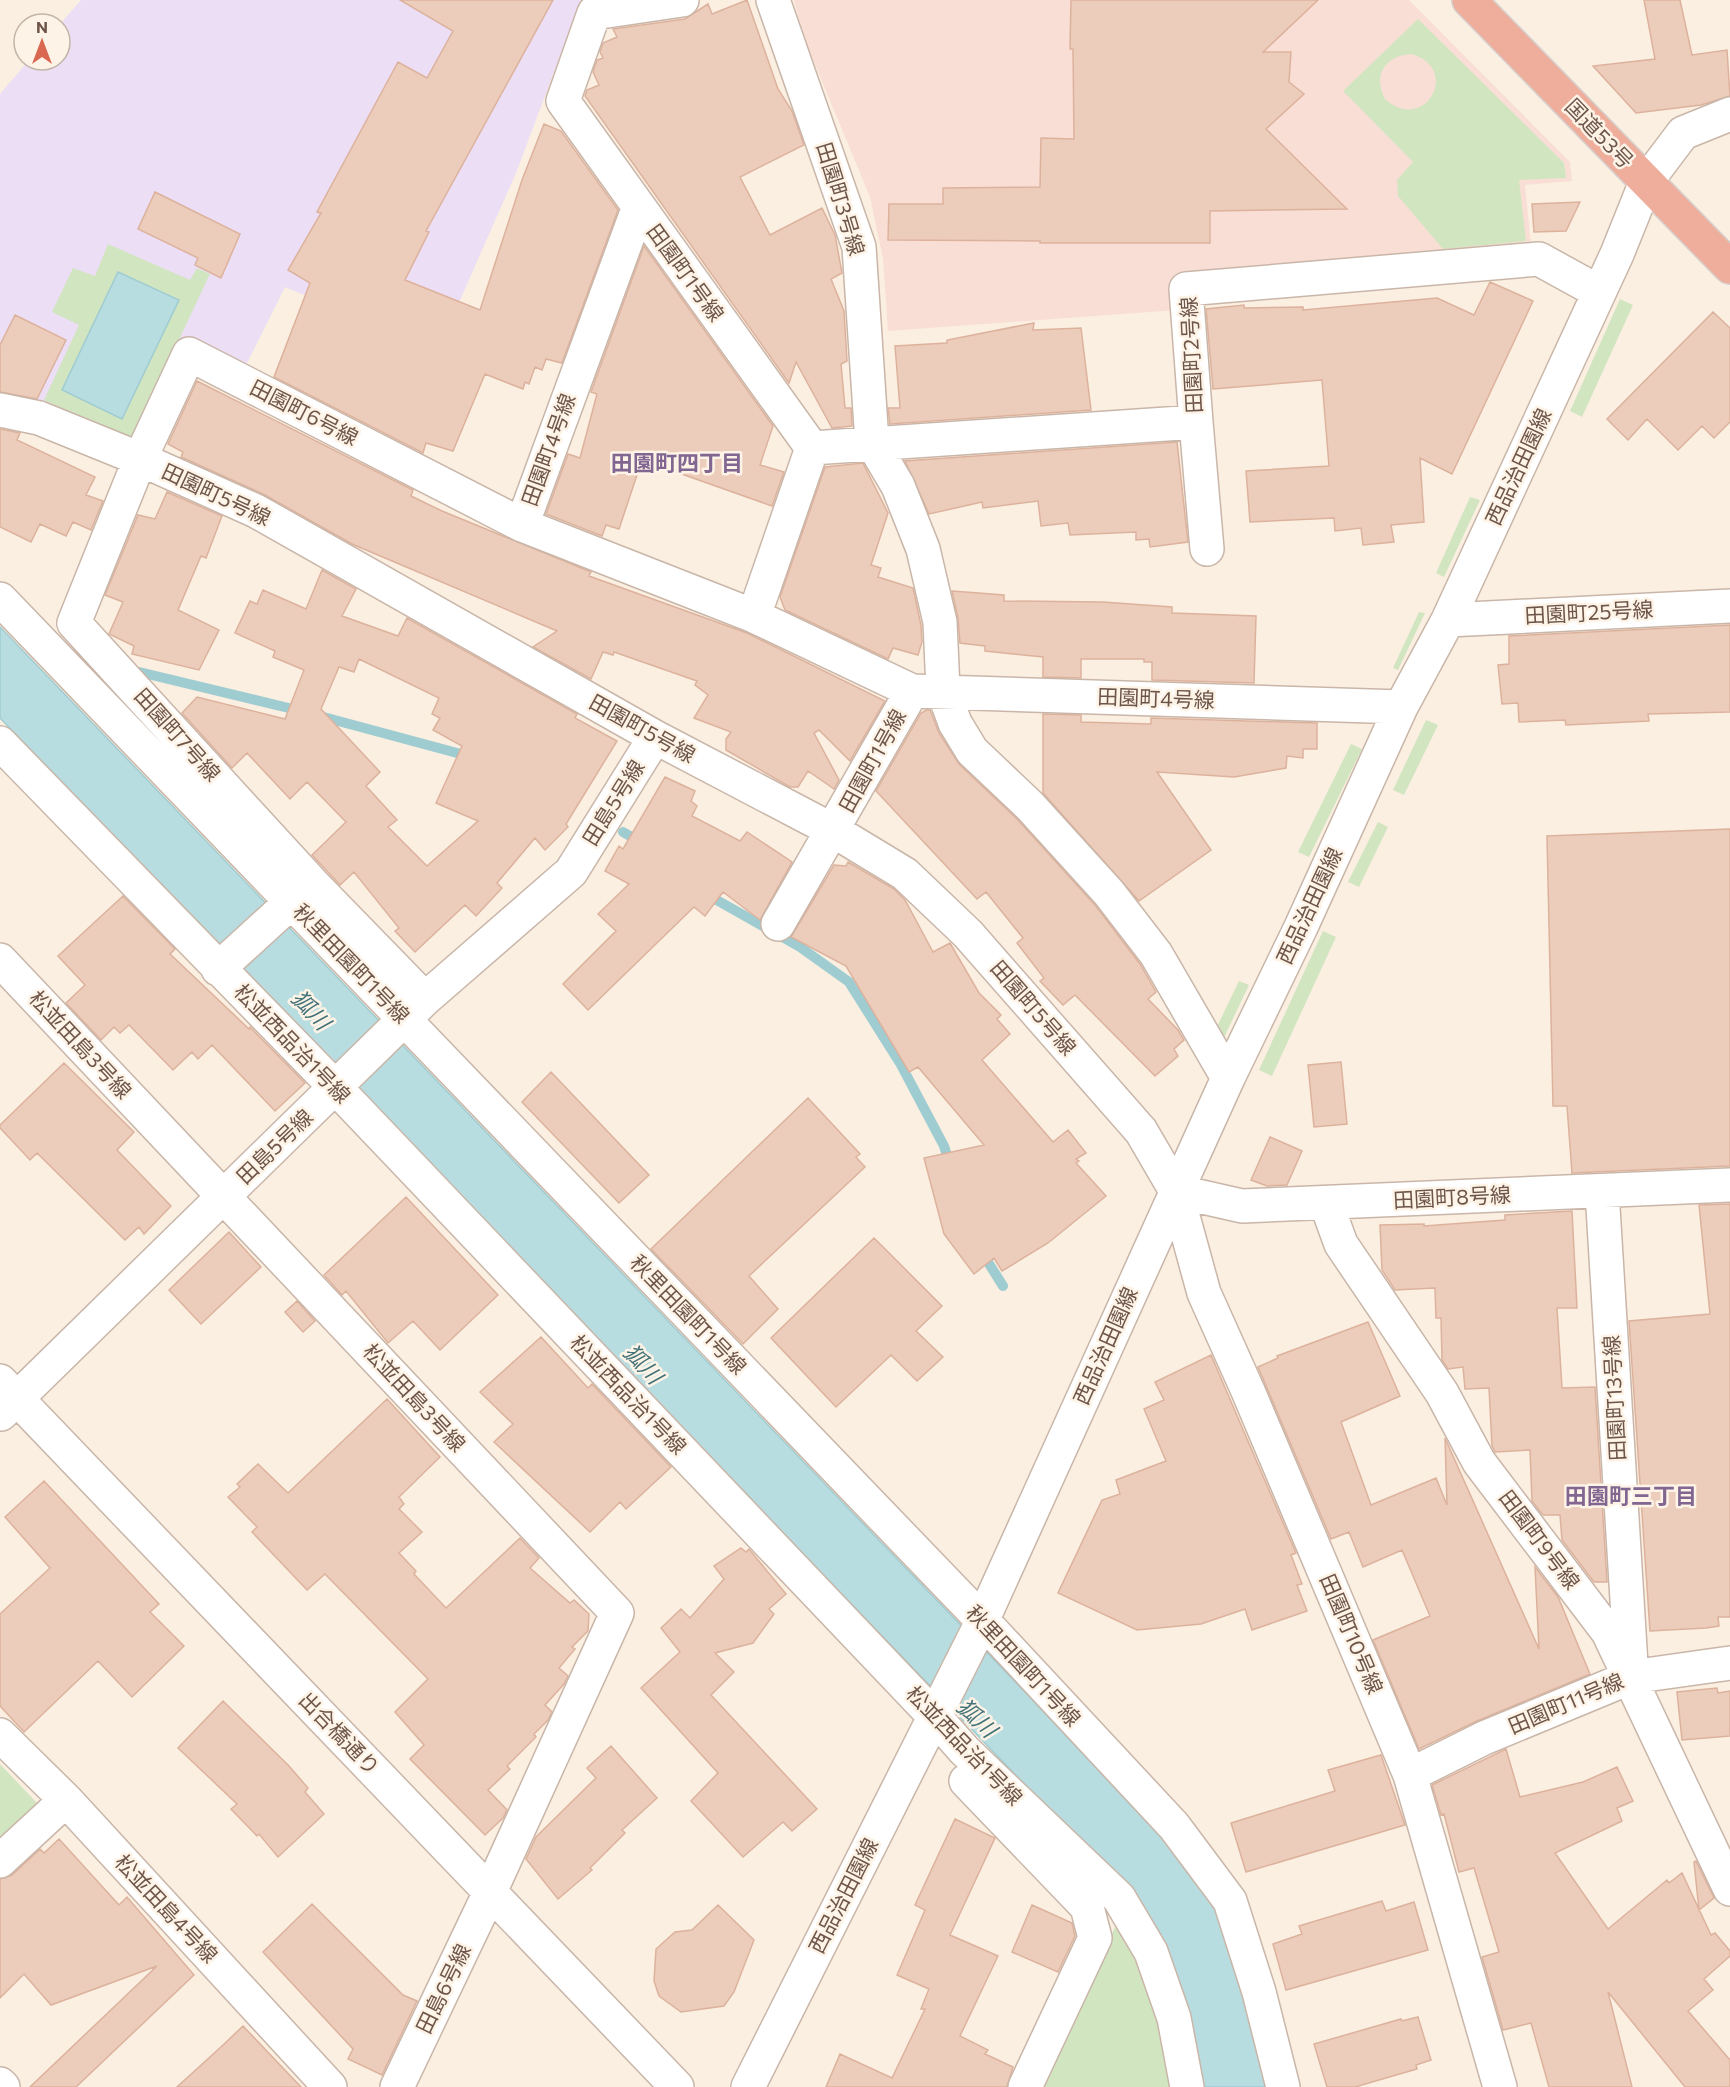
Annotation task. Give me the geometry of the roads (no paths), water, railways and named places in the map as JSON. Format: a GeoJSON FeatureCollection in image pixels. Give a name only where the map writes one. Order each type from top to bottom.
{"type":"FeatureCollection","features":[{"type":"Feature","properties":{"kind":"highway","name":"国道53号"},"geometry":{"type":"LineString","coordinates":[[1469,0],[1730,267]]}},
{"type":"Feature","properties":{"kind":"street","name":"田園町1号線"},"geometry":{"type":"LineString","coordinates":[[682,0],[594,13],[562,101],[813,448]]}},
{"type":"Feature","properties":{"kind":"street","name":"田園町3号線"},"geometry":{"type":"LineString","coordinates":[[773,0],[859,247],[872,442]]}},
{"type":"Feature","properties":{"kind":"street","name":"西品治田園線"},"geometry":{"type":"LineString","coordinates":[[748,2087],[980,1625],[1228,1078],[1301,927],[1401,707],[1448,620],[1599,292],[1646,182],[1683,133],[1730,114]]}},
{"type":"Feature","properties":{"kind":"street","name":"田園町4号線"},"geometry":{"type":"LineString","coordinates":[[638,209],[522,525],[754,616],[927,690],[1401,707]]}},
{"type":"Feature","properties":{"kind":"street","name":"田園町2号線"},"geometry":{"type":"LineString","coordinates":[[813,448],[872,442],[1196,422],[1186,289],[1539,259],[1599,292]]}},
{"type":"Feature","properties":{"kind":"street","name":"田園町6号線"},"geometry":{"type":"LineString","coordinates":[[140,459],[189,354],[522,525]]}},
{"type":"Feature","properties":{"kind":"street","name":"田園町5号線"},"geometry":{"type":"LineString","coordinates":[[0,410],[39,418],[140,459],[256,511],[655,737],[834,831],[905,874],[968,934],[1141,1131],[1176,1191]]}},
{"type":"Feature","properties":{"kind":"street"},"geometry":{"type":"LineString","coordinates":[[1196,422],[1206,549]]}},
{"type":"Feature","properties":{"kind":"street"},"geometry":{"type":"LineString","coordinates":[[872,442],[898,486],[923,549],[940,622],[927,690],[955,723],[972,751],[1030,806],[1109,893],[1156,954],[1228,1078]]}},
{"type":"Feature","properties":{"kind":"street"},"geometry":{"type":"LineString","coordinates":[[754,616],[813,448]]}},
{"type":"Feature","properties":{"kind":"street","name":"田園町7号線"},"geometry":{"type":"LineString","coordinates":[[140,459],[74,623],[295,898]]}},
{"type":"Feature","properties":{"kind":"street","name":"秋里田園町1号線"},"geometry":{"type":"LineString","coordinates":[[0,599],[409,1015],[980,1625],[1174,1826],[1230,1901],[1259,1992],[1283,2087]]}},
{"type":"Feature","properties":{"kind":"street","name":"田園町25号線"},"geometry":{"type":"LineString","coordinates":[[1448,620],[1730,606]]}},
{"type":"Feature","properties":{"kind":"street","name":"田園町1号線"},"geometry":{"type":"LineString","coordinates":[[778,924],[834,831],[927,690]]}},
{"type":"Feature","properties":{"kind":"street","name":"田島5号線"},"geometry":{"type":"LineString","coordinates":[[6,1399],[224,1198],[409,1015],[571,872],[655,737]]}},
{"type":"Feature","properties":{"kind":"street","name":"松並西品治1号線"},"geometry":{"type":"LineString","coordinates":[[0,743],[225,962],[937,1711],[964,1750],[1119,1898],[1151,1952],[1174,2018],[1187,2087]]}},
{"type":"Feature","properties":{"kind":"street"},"geometry":{"type":"LineString","coordinates":[[225,962],[295,898]]}},
{"type":"Feature","properties":{"kind":"street","name":"松並田島3号線"},"geometry":{"type":"LineString","coordinates":[[0,960],[617,1613],[490,1892]]}},
{"type":"Feature","properties":{"kind":"street","name":"田園町8号線"},"geometry":{"type":"LineString","coordinates":[[1176,1191],[1242,1206],[1730,1185]]}},
{"type":"Feature","properties":{"kind":"street","name":"田園町10号線"},"geometry":{"type":"LineString","coordinates":[[1176,1191],[1204,1293],[1248,1391],[1410,1775],[1500,2087]]}},
{"type":"Feature","properties":{"kind":"street","name":"田園町13号線"},"geometry":{"type":"LineString","coordinates":[[1602,1191],[1632,1677]]}},
{"type":"Feature","properties":{"kind":"street","name":"田園町9号線"},"geometry":{"type":"LineString","coordinates":[[1326,1203],[1341,1244],[1442,1393],[1479,1462],[1608,1632],[1632,1677],[1730,1889]]}},
{"type":"Feature","properties":{"kind":"street","name":"出合橋通り"},"geometry":{"type":"LineString","coordinates":[[6,1399],[490,1892],[677,2087]]}},
{"type":"Feature","properties":{"kind":"street","name":"田園町11号線"},"geometry":{"type":"LineString","coordinates":[[1410,1775],[1484,1738],[1632,1677],[1730,1663]]}},
{"type":"Feature","properties":{"kind":"street","name":"松並田島4号線"},"geometry":{"type":"LineString","coordinates":[[0,1735],[66,1800],[330,2087]]}},
{"type":"Feature","properties":{"kind":"street"},"geometry":{"type":"LineString","coordinates":[[964,1750],[966,1781],[1087,1907],[1095,1938],[1026,2087]]}},
{"type":"Feature","properties":{"kind":"street"},"geometry":{"type":"LineString","coordinates":[[0,1861],[66,1800]]}},
{"type":"Feature","properties":{"kind":"street","name":"田島6号線"},"geometry":{"type":"LineString","coordinates":[[396,2087],[490,1892]]}},
{"type":"Feature","properties":{"kind":"water"},"geometry":{"type":"Polygon","coordinates":[[[118,272],[179,300],[122,419],[62,390],[118,272]]]}},
{"type":"Feature","properties":{"kind":"water","name":"狐川"},"geometry":{"type":"Polygon","coordinates":[[[0,627],[1026,1693],[1192,1870],[1221,1916],[1243,1983],[1268,2087],[1203,2087],[1184,2003],[1079,1841],[0,718],[0,627]]]}},
{"type":"Feature","properties":{"kind":"waterway"},"geometry":{"type":"LineString","coordinates":[[135,671],[301,711]]}},
{"type":"Feature","properties":{"kind":"waterway"},"geometry":{"type":"LineString","coordinates":[[316,715],[472,757]]}},
{"type":"Feature","properties":{"kind":"waterway"},"geometry":{"type":"LineString","coordinates":[[623,832],[642,843]]}},
{"type":"Feature","properties":{"kind":"waterway"},"geometry":{"type":"LineString","coordinates":[[706,894],[800,947],[849,982],[900,1063],[944,1146],[950,1165]]}},
{"type":"Feature","properties":{"kind":"waterway"},"geometry":{"type":"LineString","coordinates":[[981,1251],[1003,1286]]}},
{"type":"Feature","properties":{"kind":"district","name":"田園町四丁目"},"geometry":{"type":"Point","coordinates":[677,463]}},
{"type":"Feature","properties":{"kind":"district","name":"田園町三丁目"},"geometry":{"type":"Point","coordinates":[1631,1496]}}]}
